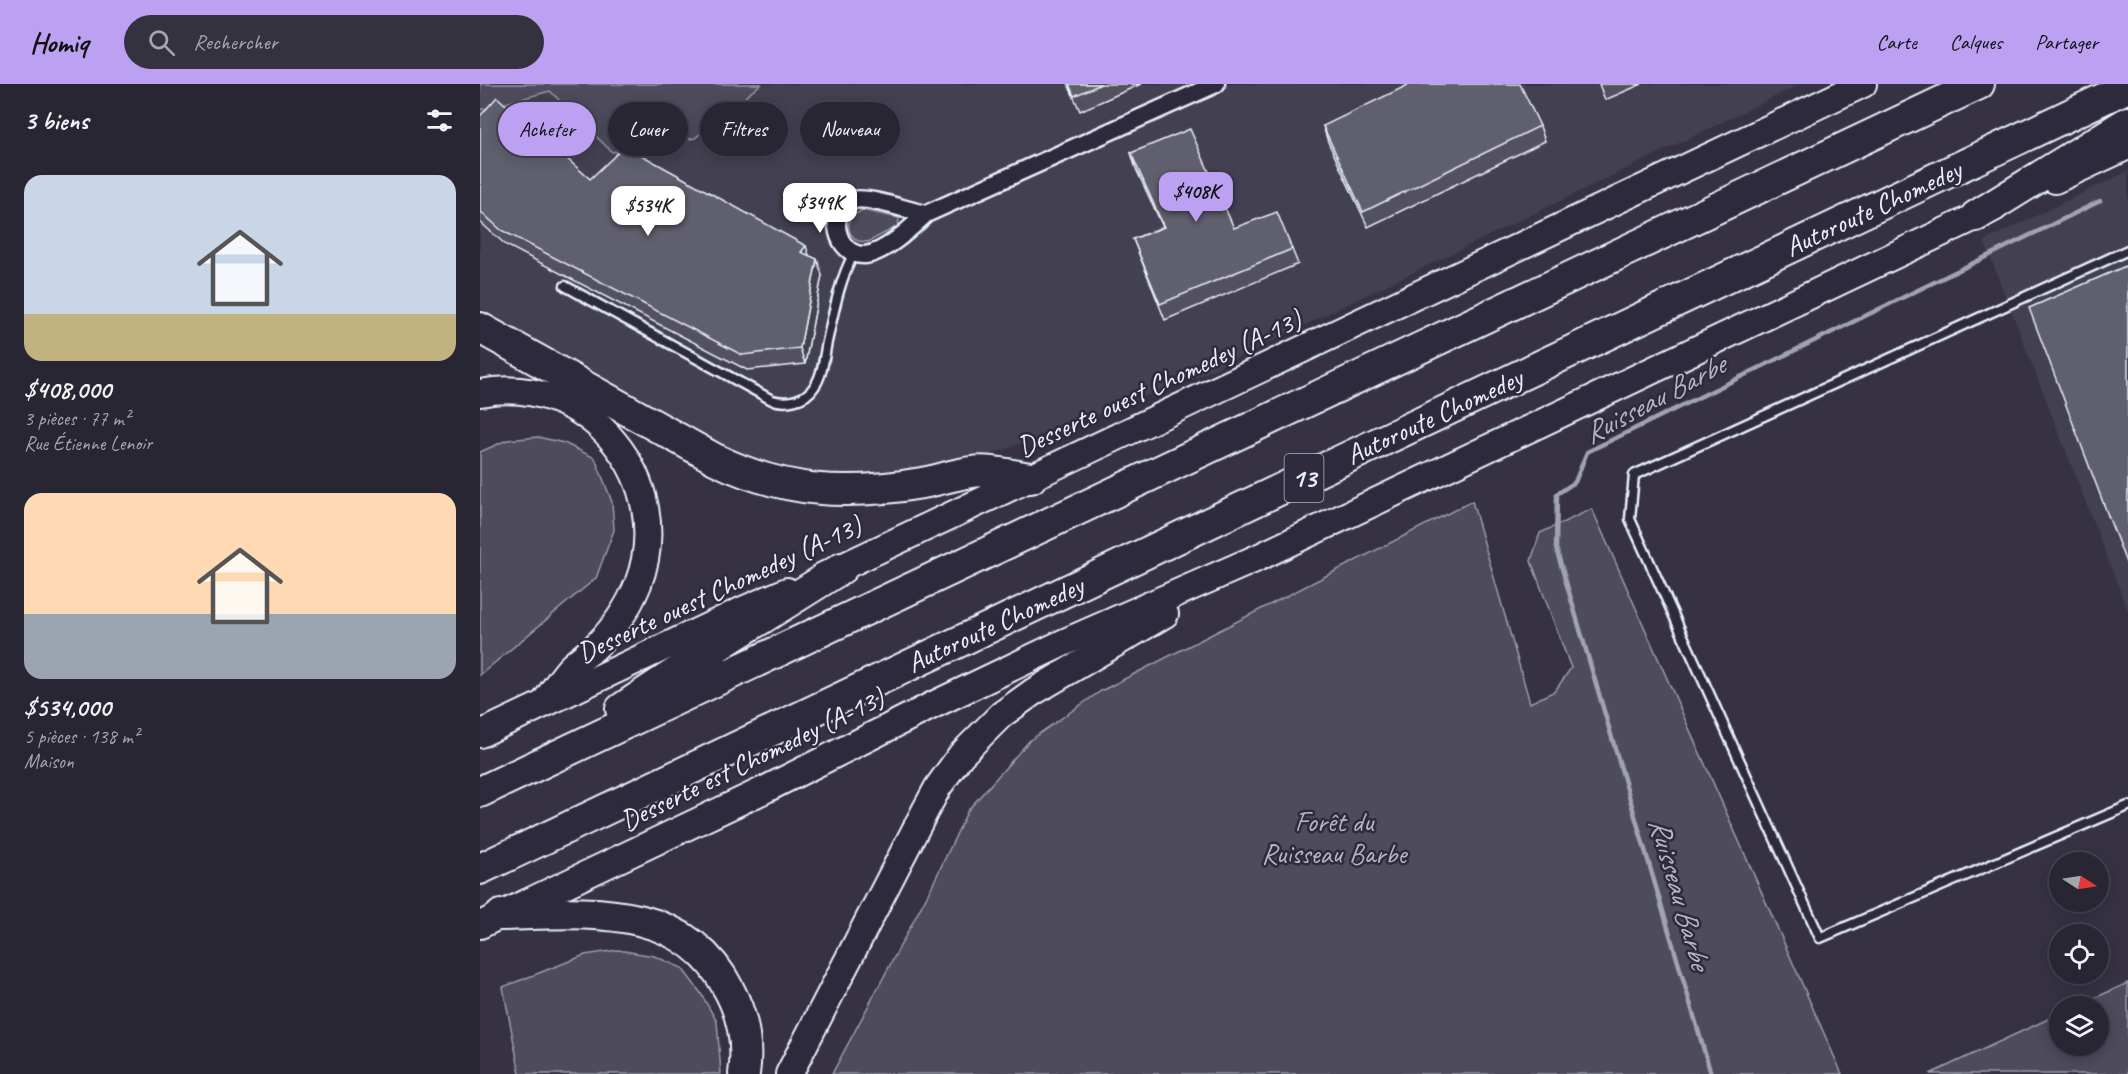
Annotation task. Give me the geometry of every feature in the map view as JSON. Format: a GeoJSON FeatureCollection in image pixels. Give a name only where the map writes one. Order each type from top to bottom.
{"type":"FeatureCollection","features":[{"type":"Feature","properties":{"kind":"highway","name":"13"},"geometry":{"type":"LineString","coordinates":[[480,792],[1979,84]]}},
{"type":"Feature","properties":{"kind":"highway","name":"Autoroute Chomedey"},"geometry":{"type":"LineString","coordinates":[[480,868],[2128,87]]}},
{"type":"Feature","properties":{"kind":"highway"},"geometry":{"type":"LineString","coordinates":[[1976,216],[2128,122]]}},
{"type":"Feature","properties":{"kind":"highway"},"geometry":{"type":"LineString","coordinates":[[480,328],[715,459],[742,472],[770,481],[823,490],[861,491],[921,483],[974,471],[1031,478]]}},
{"type":"Feature","properties":{"kind":"highway"},"geometry":{"type":"LineString","coordinates":[[547,760],[690,663],[842,568]]}},
{"type":"Feature","properties":{"kind":"highway"},"geometry":{"type":"LineString","coordinates":[[490,920],[585,912],[616,914],[655,924],[684,938],[699,950],[721,974],[736,1003],[744,1034],[744,1074]]}},
{"type":"Feature","properties":{"kind":"main road","name":"Desserte ouest Chomedey (A-13)"},"geometry":{"type":"LineString","coordinates":[[480,734],[743,610],[842,568],[1863,84]]}},
{"type":"Feature","properties":{"kind":"main road","name":"Desserte est Chomedey (A-13)"},"geometry":{"type":"LineString","coordinates":[[490,920],[766,789],[1055,647],[1255,560],[1976,216],[2128,146]]}},
{"type":"Feature","properties":{"kind":"main road"},"geometry":{"type":"LineString","coordinates":[[480,393],[503,390],[537,394],[580,411],[602,428],[621,450],[635,474],[644,499],[647,543],[642,573],[632,599],[606,635],[570,668],[543,705]]}},
{"type":"Feature","properties":{"kind":"main road"},"geometry":{"type":"LineString","coordinates":[[789,1074],[924,811],[949,772],[974,740],[1001,715],[1033,692],[1255,560]]}},
{"type":"Feature","properties":{"kind":"street"},"geometry":{"type":"LineString","coordinates":[[926,214],[867,200],[854,200],[847,203],[840,212],[837,227],[841,243],[854,253],[865,255],[880,250],[926,214],[1216,84]]}},
{"type":"Feature","properties":{"kind":"lane"},"geometry":{"type":"LineString","coordinates":[[2128,250],[1634,475],[1630,519],[1820,938],[2128,806]]}},
{"type":"Feature","properties":{"kind":"lane"},"geometry":{"type":"LineString","coordinates":[[565,286],[772,400],[790,401],[800,399],[815,387],[823,363],[839,287],[854,253]]}},
{"type":"Feature","properties":{"kind":"shaded area"},"geometry":{"type":"Polygon","coordinates":[[[761,84],[1801,84],[1200,376],[968,463],[842,482],[744,463],[480,308],[480,110],[498,105],[498,156],[596,156],[596,136],[608,148],[608,156],[688,156],[688,139],[700,134],[700,156],[788,156],[788,102],[739,102],[761,84]]]}},
{"type":"Feature","properties":{"kind":"shaded area"},"geometry":{"type":"Polygon","coordinates":[[[550,91],[561,102],[509,102],[550,91]]]}},
{"type":"Feature","properties":{"kind":"shaded area"},"geometry":{"type":"Polygon","coordinates":[[[2128,171],[2128,611],[1984,241],[2128,171]]]}},
{"type":"Feature","properties":{"kind":"green space"},"geometry":{"type":"Polygon","coordinates":[[[480,84],[761,84],[739,102],[700,102],[700,134],[688,139],[688,102],[608,102],[608,148],[596,136],[596,102],[561,102],[550,91],[509,102],[498,102],[498,105],[480,110],[480,84]]]}},
{"type":"Feature","properties":{"kind":"green space"},"geometry":{"type":"Polygon","coordinates":[[[862,210],[899,218],[898,226],[868,242],[858,241],[852,236],[849,224],[851,217],[862,210]]]}},
{"type":"Feature","properties":{"kind":"green space"},"geometry":{"type":"Polygon","coordinates":[[[538,437],[564,443],[595,458],[612,502],[614,530],[596,578],[480,675],[480,452],[507,440],[538,437]]]}},
{"type":"Feature","properties":{"kind":"green space","name":"Forêt du Ruisseau Barbe"},"geometry":{"type":"Polygon","coordinates":[[[1472,501],[1530,703],[1555,691],[1571,668],[1531,561],[1540,533],[1592,509],[1842,1074],[832,1074],[931,888],[968,810],[1030,740],[1101,691],[1472,501]]]}},
{"type":"Feature","properties":{"kind":"green space"},"geometry":{"type":"Polygon","coordinates":[[[618,950],[654,956],[682,968],[700,992],[717,1022],[721,1074],[520,1074],[503,987],[585,955],[618,950]]]}},
{"type":"Feature","properties":{"kind":"green space"},"geometry":{"type":"Polygon","coordinates":[[[2128,983],[2128,1074],[1930,1074],[2049,1019],[2049,1056],[2109,1056],[2109,996],[2099,996],[2128,983]]]}},
{"type":"Feature","properties":{"kind":"building"},"geometry":{"type":"Polygon","coordinates":[[[1069,84],[1101,84],[1074,96],[1069,84]]]}},
{"type":"Feature","properties":{"kind":"building"},"geometry":{"type":"Polygon","coordinates":[[[1410,84],[1520,84],[1540,126],[1363,212],[1323,126],[1410,84]]]}},
{"type":"Feature","properties":{"kind":"building"},"geometry":{"type":"Polygon","coordinates":[[[497,97],[503,102],[498,102],[498,156],[564,156],[590,179],[614,156],[643,156],[806,246],[801,252],[817,259],[800,348],[742,355],[501,230],[480,211],[480,116],[497,97]]]}},
{"type":"Feature","properties":{"kind":"building"},"geometry":{"type":"Polygon","coordinates":[[[1190,129],[1234,228],[1277,212],[1292,249],[1160,304],[1133,239],[1164,227],[1131,153],[1190,129]]]}},
{"type":"Feature","properties":{"kind":"building"},"geometry":{"type":"Polygon","coordinates":[[[2128,265],[2128,568],[2029,308],[2128,265]]]}},
{"type":"Feature","properties":{"kind":"waterway","name":"Ruisseau Barbe"},"geometry":{"type":"LineString","coordinates":[[1711,1074],[1556,548],[1557,494],[1575,482],[1587,452],[2100,201]]}}]}
